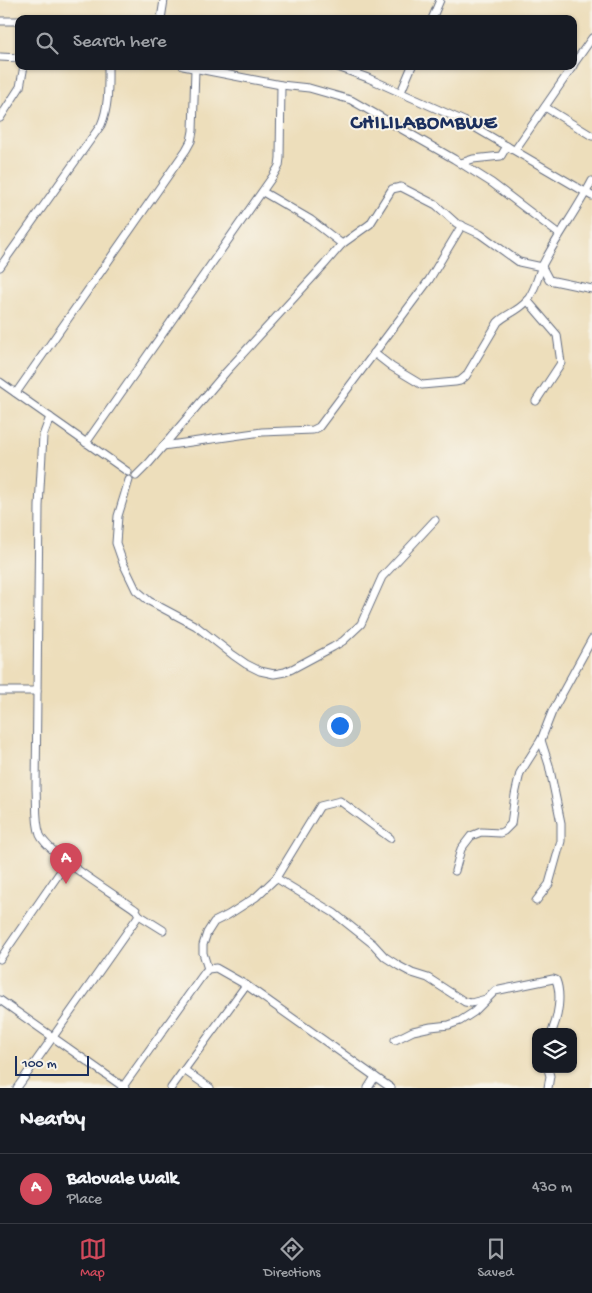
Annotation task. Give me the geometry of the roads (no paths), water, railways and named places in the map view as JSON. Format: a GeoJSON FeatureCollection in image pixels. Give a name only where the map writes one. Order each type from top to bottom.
{"type":"FeatureCollection","features":[{"type":"Feature","properties":{"kind":"street"},"geometry":{"type":"LineString","coordinates":[[162,15],[164,0]]}},
{"type":"Feature","properties":{"kind":"street"},"geometry":{"type":"LineString","coordinates":[[434,15],[440,0]]}},
{"type":"Feature","properties":{"kind":"street"},"geometry":{"type":"LineString","coordinates":[[0,21],[15,21]]}},
{"type":"Feature","properties":{"kind":"street"},"geometry":{"type":"LineString","coordinates":[[577,60],[592,38]]}},
{"type":"Feature","properties":{"kind":"street"},"geometry":{"type":"LineString","coordinates":[[0,57],[15,58]]}},
{"type":"Feature","properties":{"kind":"street"},"geometry":{"type":"LineString","coordinates":[[0,118],[20,87],[23,70]]}},
{"type":"Feature","properties":{"kind":"street"},"geometry":{"type":"LineString","coordinates":[[0,267],[101,125],[107,103],[108,70]]}},
{"type":"Feature","properties":{"kind":"street"},"geometry":{"type":"LineString","coordinates":[[16,393],[186,150],[193,131],[195,70],[308,88],[351,100],[461,163],[524,206],[559,234]]}},
{"type":"Feature","properties":{"kind":"street"},"geometry":{"type":"LineString","coordinates":[[345,70],[401,92],[464,121],[589,194]]}},
{"type":"Feature","properties":{"kind":"street"},"geometry":{"type":"LineString","coordinates":[[401,92],[410,70]]}},
{"type":"Feature","properties":{"kind":"street"},"geometry":{"type":"LineString","coordinates":[[515,150],[570,70]]}},
{"type":"Feature","properties":{"kind":"street"},"geometry":{"type":"LineString","coordinates":[[86,443],[264,192],[279,166],[281,85]]}},
{"type":"Feature","properties":{"kind":"street"},"geometry":{"type":"LineString","coordinates":[[545,107],[592,136]]}},
{"type":"Feature","properties":{"kind":"street"},"geometry":{"type":"LineString","coordinates":[[461,163],[478,158],[501,156],[507,146]]}},
{"type":"Feature","properties":{"kind":"street"},"geometry":{"type":"LineString","coordinates":[[374,353],[392,367],[422,385],[460,381],[466,376],[498,322],[527,300],[538,282],[542,267],[559,234],[589,194],[592,181]]}},
{"type":"Feature","properties":{"kind":"street"},"geometry":{"type":"LineString","coordinates":[[435,520],[382,577],[361,624],[333,647],[292,669],[274,674],[260,671],[246,664],[196,626],[149,601],[136,590],[116,543],[118,516],[131,476],[163,446],[226,372],[342,244],[370,224],[392,189],[402,188],[436,205],[456,223],[480,234],[519,262],[542,267],[549,280],[592,288]]}},
{"type":"Feature","properties":{"kind":"street"},"geometry":{"type":"LineString","coordinates":[[264,192],[311,220],[342,244]]}},
{"type":"Feature","properties":{"kind":"street"},"geometry":{"type":"LineString","coordinates":[[163,446],[262,432],[313,430],[319,427],[429,280],[462,225]]}},
{"type":"Feature","properties":{"kind":"street"},"geometry":{"type":"LineString","coordinates":[[527,300],[558,335],[560,363],[536,401]]}},
{"type":"Feature","properties":{"kind":"street"},"geometry":{"type":"LineString","coordinates":[[0,382],[131,476]]}},
{"type":"Feature","properties":{"kind":"street"},"geometry":{"type":"LineString","coordinates":[[50,417],[44,431],[41,463],[36,789],[38,827],[44,842],[67,862],[136,910],[138,915],[163,930]]}},
{"type":"Feature","properties":{"kind":"street"},"geometry":{"type":"LineString","coordinates":[[455,871],[461,849],[471,836],[481,832],[504,831],[511,824],[520,773],[541,740],[552,712],[592,639]]}},
{"type":"Feature","properties":{"kind":"street"},"geometry":{"type":"LineString","coordinates":[[0,691],[37,691]]}},
{"type":"Feature","properties":{"kind":"street"},"geometry":{"type":"LineString","coordinates":[[536,901],[550,884],[561,841],[561,823],[541,740]]}},
{"type":"Feature","properties":{"kind":"street"},"geometry":{"type":"LineString","coordinates":[[208,969],[203,953],[203,945],[207,933],[214,922],[256,897],[276,878],[320,806],[340,800],[390,838]]}},
{"type":"Feature","properties":{"kind":"street"},"geometry":{"type":"LineString","coordinates":[[0,959],[67,862]]}},
{"type":"Feature","properties":{"kind":"street"},"geometry":{"type":"LineString","coordinates":[[276,878],[334,913],[373,944],[385,957],[399,966],[428,978],[465,1002],[471,1003],[486,999]]}},
{"type":"Feature","properties":{"kind":"street"},"geometry":{"type":"LineString","coordinates":[[17,1088],[138,915]]}},
{"type":"Feature","properties":{"kind":"street"},"geometry":{"type":"LineString","coordinates":[[0,1000],[123,1088],[208,969],[216,968],[246,985],[391,1088]]}},
{"type":"Feature","properties":{"kind":"street"},"geometry":{"type":"LineString","coordinates":[[395,1040],[413,1031],[449,1025],[468,1016],[495,990],[553,979],[556,980],[558,988],[558,1007],[554,1028]]}},
{"type":"Feature","properties":{"kind":"street"},"geometry":{"type":"LineString","coordinates":[[171,1088],[246,985]]}},
{"type":"Feature","properties":{"kind":"street"},"geometry":{"type":"LineString","coordinates":[[465,1002],[468,1016]]}},
{"type":"Feature","properties":{"kind":"street"},"geometry":{"type":"LineString","coordinates":[[184,1070],[210,1088]]}},
{"type":"Feature","properties":{"kind":"street"},"geometry":{"type":"LineString","coordinates":[[548,1088],[549,1073]]}},
{"type":"Feature","properties":{"kind":"street"},"geometry":{"type":"LineString","coordinates":[[368,1088],[375,1078]]}},
{"type":"Feature","properties":{"kind":"place","name":"Balovale Walk"},"geometry":{"type":"Point","coordinates":[66,884]}},
{"type":"Feature","properties":{"kind":"district","name":"CHILILABOMBWE"},"geometry":{"type":"Point","coordinates":[424,121]}}]}
